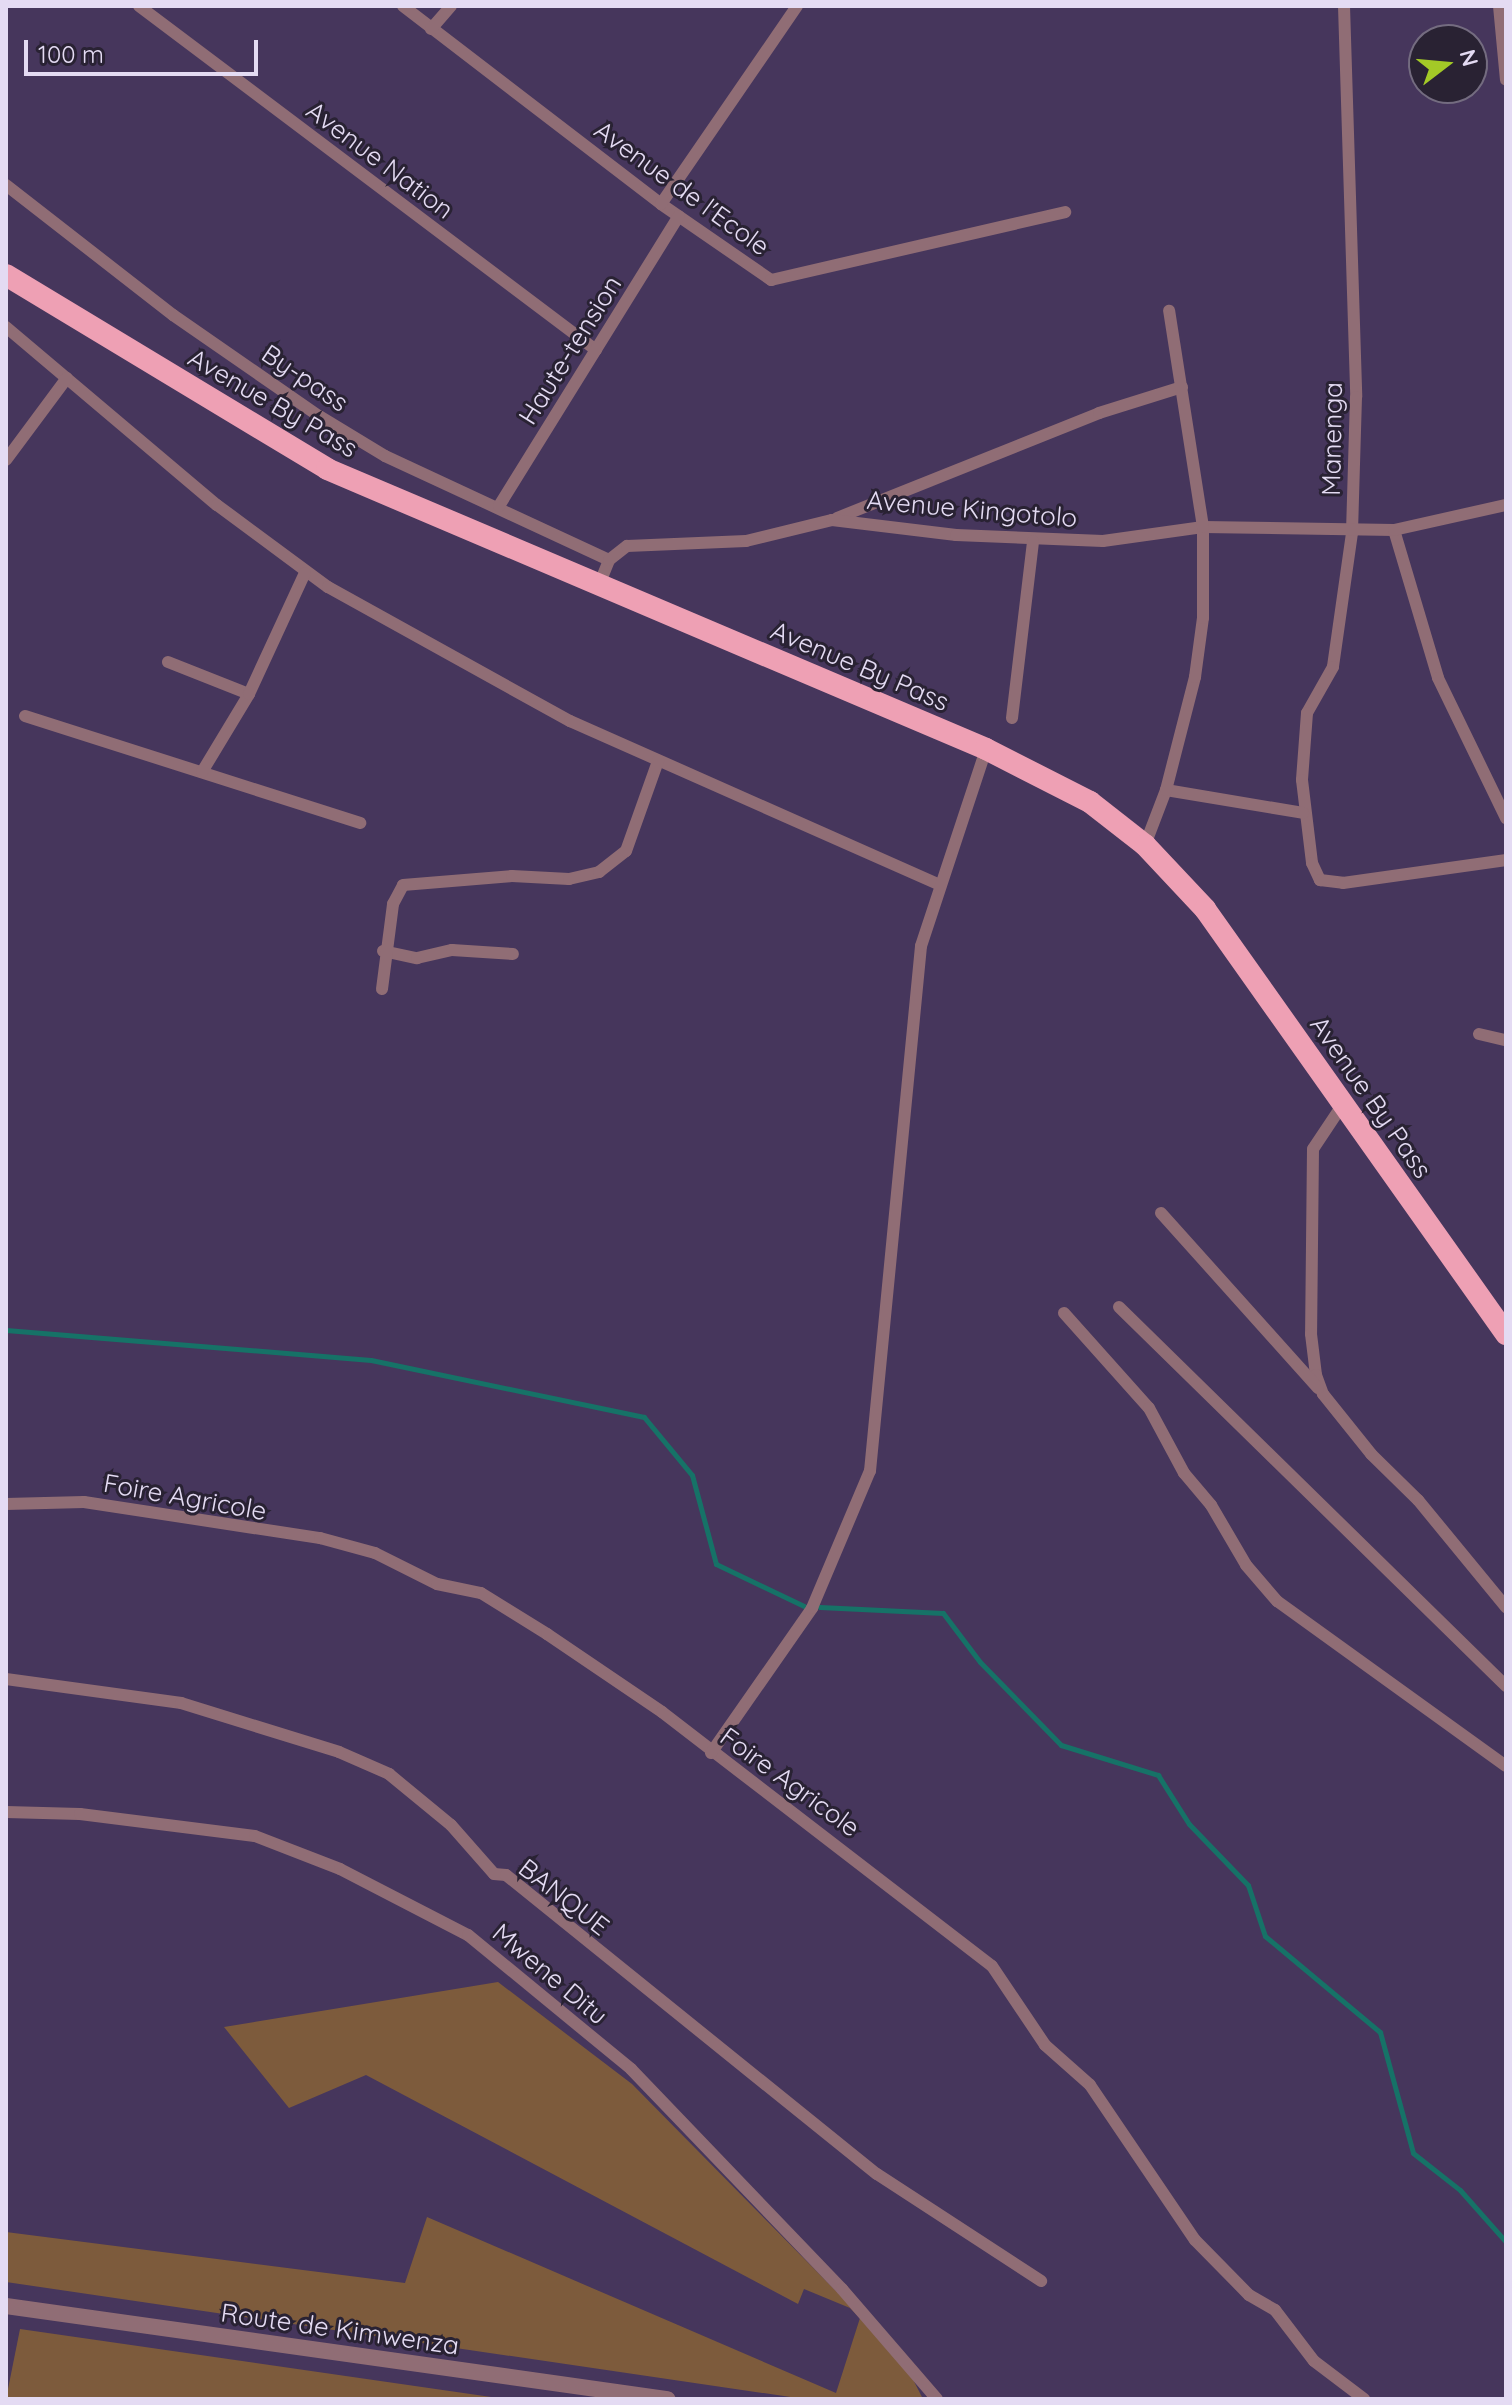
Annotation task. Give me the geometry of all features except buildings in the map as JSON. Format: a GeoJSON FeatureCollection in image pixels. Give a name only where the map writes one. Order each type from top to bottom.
{"type":"FeatureCollection","features":[{"type":"Feature","properties":{"kind":"highway","name":"Avenue By Pass"},"geometry":{"type":"LineString","coordinates":[[6,275],[292,452],[386,498],[986,749],[1090,802],[1145,845],[1205,909],[1341,1107],[1503,1324]]}},
{"type":"Feature","properties":{"kind":"street","name":"Avenue Nation"},"geometry":{"type":"LineString","coordinates":[[139,6],[596,350]]}},
{"type":"Feature","properties":{"kind":"street","name":"Avenue de l'Ecole"},"geometry":{"type":"LineString","coordinates":[[403,6],[661,204],[776,281],[1065,212]]}},
{"type":"Feature","properties":{"kind":"street"},"geometry":{"type":"LineString","coordinates":[[431,29],[451,6]]}},
{"type":"Feature","properties":{"kind":"street"},"geometry":{"type":"LineString","coordinates":[[661,204],[797,6]]}},
{"type":"Feature","properties":{"kind":"street","name":"Manenga"},"geometry":{"type":"LineString","coordinates":[[1344,6],[1356,397],[1352,533],[1333,667],[1307,713],[1303,813],[1312,863],[1320,880],[1343,883],[1506,860]]}},
{"type":"Feature","properties":{"kind":"street"},"geometry":{"type":"LineString","coordinates":[[1499,6],[1506,80]]}},
{"type":"Feature","properties":{"kind":"street","name":"By-pass"},"geometry":{"type":"LineString","coordinates":[[6,185],[173,315],[319,416],[385,456],[499,506],[609,560]]}},
{"type":"Feature","properties":{"kind":"street","name":"Haute-tension"},"geometry":{"type":"LineString","coordinates":[[499,506],[679,216]]}},
{"type":"Feature","properties":{"kind":"street"},"geometry":{"type":"LineString","coordinates":[[1145,845],[1166,790],[1195,677],[1203,618],[1203,527],[1169,311]]}},
{"type":"Feature","properties":{"kind":"street"},"geometry":{"type":"LineString","coordinates":[[6,327],[305,573],[529,699],[658,761],[937,884]]}},
{"type":"Feature","properties":{"kind":"street"},"geometry":{"type":"LineString","coordinates":[[6,460],[67,378]]}},
{"type":"Feature","properties":{"kind":"street"},"geometry":{"type":"LineString","coordinates":[[832,520],[1099,413],[1182,387]]}},
{"type":"Feature","properties":{"kind":"street","name":"Avenue Kingotolo"},"geometry":{"type":"LineString","coordinates":[[609,560],[637,544],[693,547],[746,541],[832,520],[1033,541],[1148,538],[1203,527],[1352,533],[1394,530],[1506,505]]}},
{"type":"Feature","properties":{"kind":"street"},"geometry":{"type":"LineString","coordinates":[[1394,530],[1438,678],[1506,818]]}},
{"type":"Feature","properties":{"kind":"street"},"geometry":{"type":"LineString","coordinates":[[1012,718],[1033,541]]}},
{"type":"Feature","properties":{"kind":"street"},"geometry":{"type":"LineString","coordinates":[[599,585],[609,560]]}},
{"type":"Feature","properties":{"kind":"street"},"geometry":{"type":"LineString","coordinates":[[202,772],[249,694],[305,573]]}},
{"type":"Feature","properties":{"kind":"street"},"geometry":{"type":"LineString","coordinates":[[168,662],[249,694]]}},
{"type":"Feature","properties":{"kind":"street"},"geometry":{"type":"LineString","coordinates":[[25,716],[360,823]]}},
{"type":"Feature","properties":{"kind":"street"},"geometry":{"type":"LineString","coordinates":[[711,1753],[812,1608],[870,1471],[916,984],[937,884],[986,749]]}},
{"type":"Feature","properties":{"kind":"street"},"geometry":{"type":"LineString","coordinates":[[382,989],[383,951],[393,904],[403,885],[512,876],[569,879],[599,872],[631,842],[658,761]]}},
{"type":"Feature","properties":{"kind":"street"},"geometry":{"type":"LineString","coordinates":[[1166,790],[1303,813]]}},
{"type":"Feature","properties":{"kind":"street"},"geometry":{"type":"LineString","coordinates":[[383,951],[417,958],[452,950],[513,954]]}},
{"type":"Feature","properties":{"kind":"street"},"geometry":{"type":"LineString","coordinates":[[1479,1034],[1506,1040]]}},
{"type":"Feature","properties":{"kind":"street"},"geometry":{"type":"LineString","coordinates":[[1323,1394],[1311,1334],[1313,1149],[1341,1107]]}},
{"type":"Feature","properties":{"kind":"street"},"geometry":{"type":"LineString","coordinates":[[1161,1213],[1323,1394],[1506,1607]]}},
{"type":"Feature","properties":{"kind":"street"},"geometry":{"type":"LineString","coordinates":[[1119,1307],[1506,1686]]}},
{"type":"Feature","properties":{"kind":"street"},"geometry":{"type":"LineString","coordinates":[[1064,1313],[1149,1408],[1184,1473],[1211,1505],[1246,1565],[1277,1601],[1506,1766]]}},
{"type":"Feature","properties":{"kind":"street","name":"Foire Agricole"},"geometry":{"type":"LineString","coordinates":[[6,1504],[119,1506],[320,1538],[375,1553],[437,1584],[481,1593],[662,1712],[711,1753],[856,1858],[992,1966],[1045,2045],[1090,2085],[1195,2240],[1249,2295],[1275,2310],[1314,2361],[1364,2399]]}},
{"type":"Feature","properties":{"kind":"street","name":"BANQUE"},"geometry":{"type":"LineString","coordinates":[[6,1679],[181,1703],[339,1752],[389,1774],[446,1821],[494,1874],[506,1875],[877,2174],[1041,2281]]}},
{"type":"Feature","properties":{"kind":"street","name":"Mwene Ditu"},"geometry":{"type":"LineString","coordinates":[[6,1812],[80,1814],[255,1836],[340,1869],[468,1935],[631,2069],[842,2289],[937,2399]]}},
{"type":"Feature","properties":{"kind":"street","name":"Route de Kimwenza"},"geometry":{"type":"LineString","coordinates":[[6,2306],[667,2399]]}},
{"type":"Feature","properties":{"kind":"shaded area"},"geometry":{"type":"Polygon","coordinates":[[[498,1982],[632,2084],[902,2358],[923,2399],[804,2399],[6,2282],[6,2232],[405,2283],[427,2217],[836,2393],[860,2318],[850,2308],[804,2289],[798,2304],[366,2075],[289,2108],[224,2027],[498,1982]]]}},
{"type":"Feature","properties":{"kind":"shaded area"},"geometry":{"type":"Polygon","coordinates":[[[20,2329],[505,2399],[6,2399],[20,2329]]]}},
{"type":"Feature","properties":{"kind":"waterway"},"geometry":{"type":"LineString","coordinates":[[6,1330],[371,1360],[644,1417],[692,1475],[716,1564],[804,1606]]}},
{"type":"Feature","properties":{"kind":"waterway"},"geometry":{"type":"LineString","coordinates":[[820,1607],[943,1613],[980,1662],[1061,1745],[1158,1775],[1189,1824],[1248,1885],[1265,1936],[1380,2032],[1413,2153],[1460,2190],[1506,2242]]}}]}
